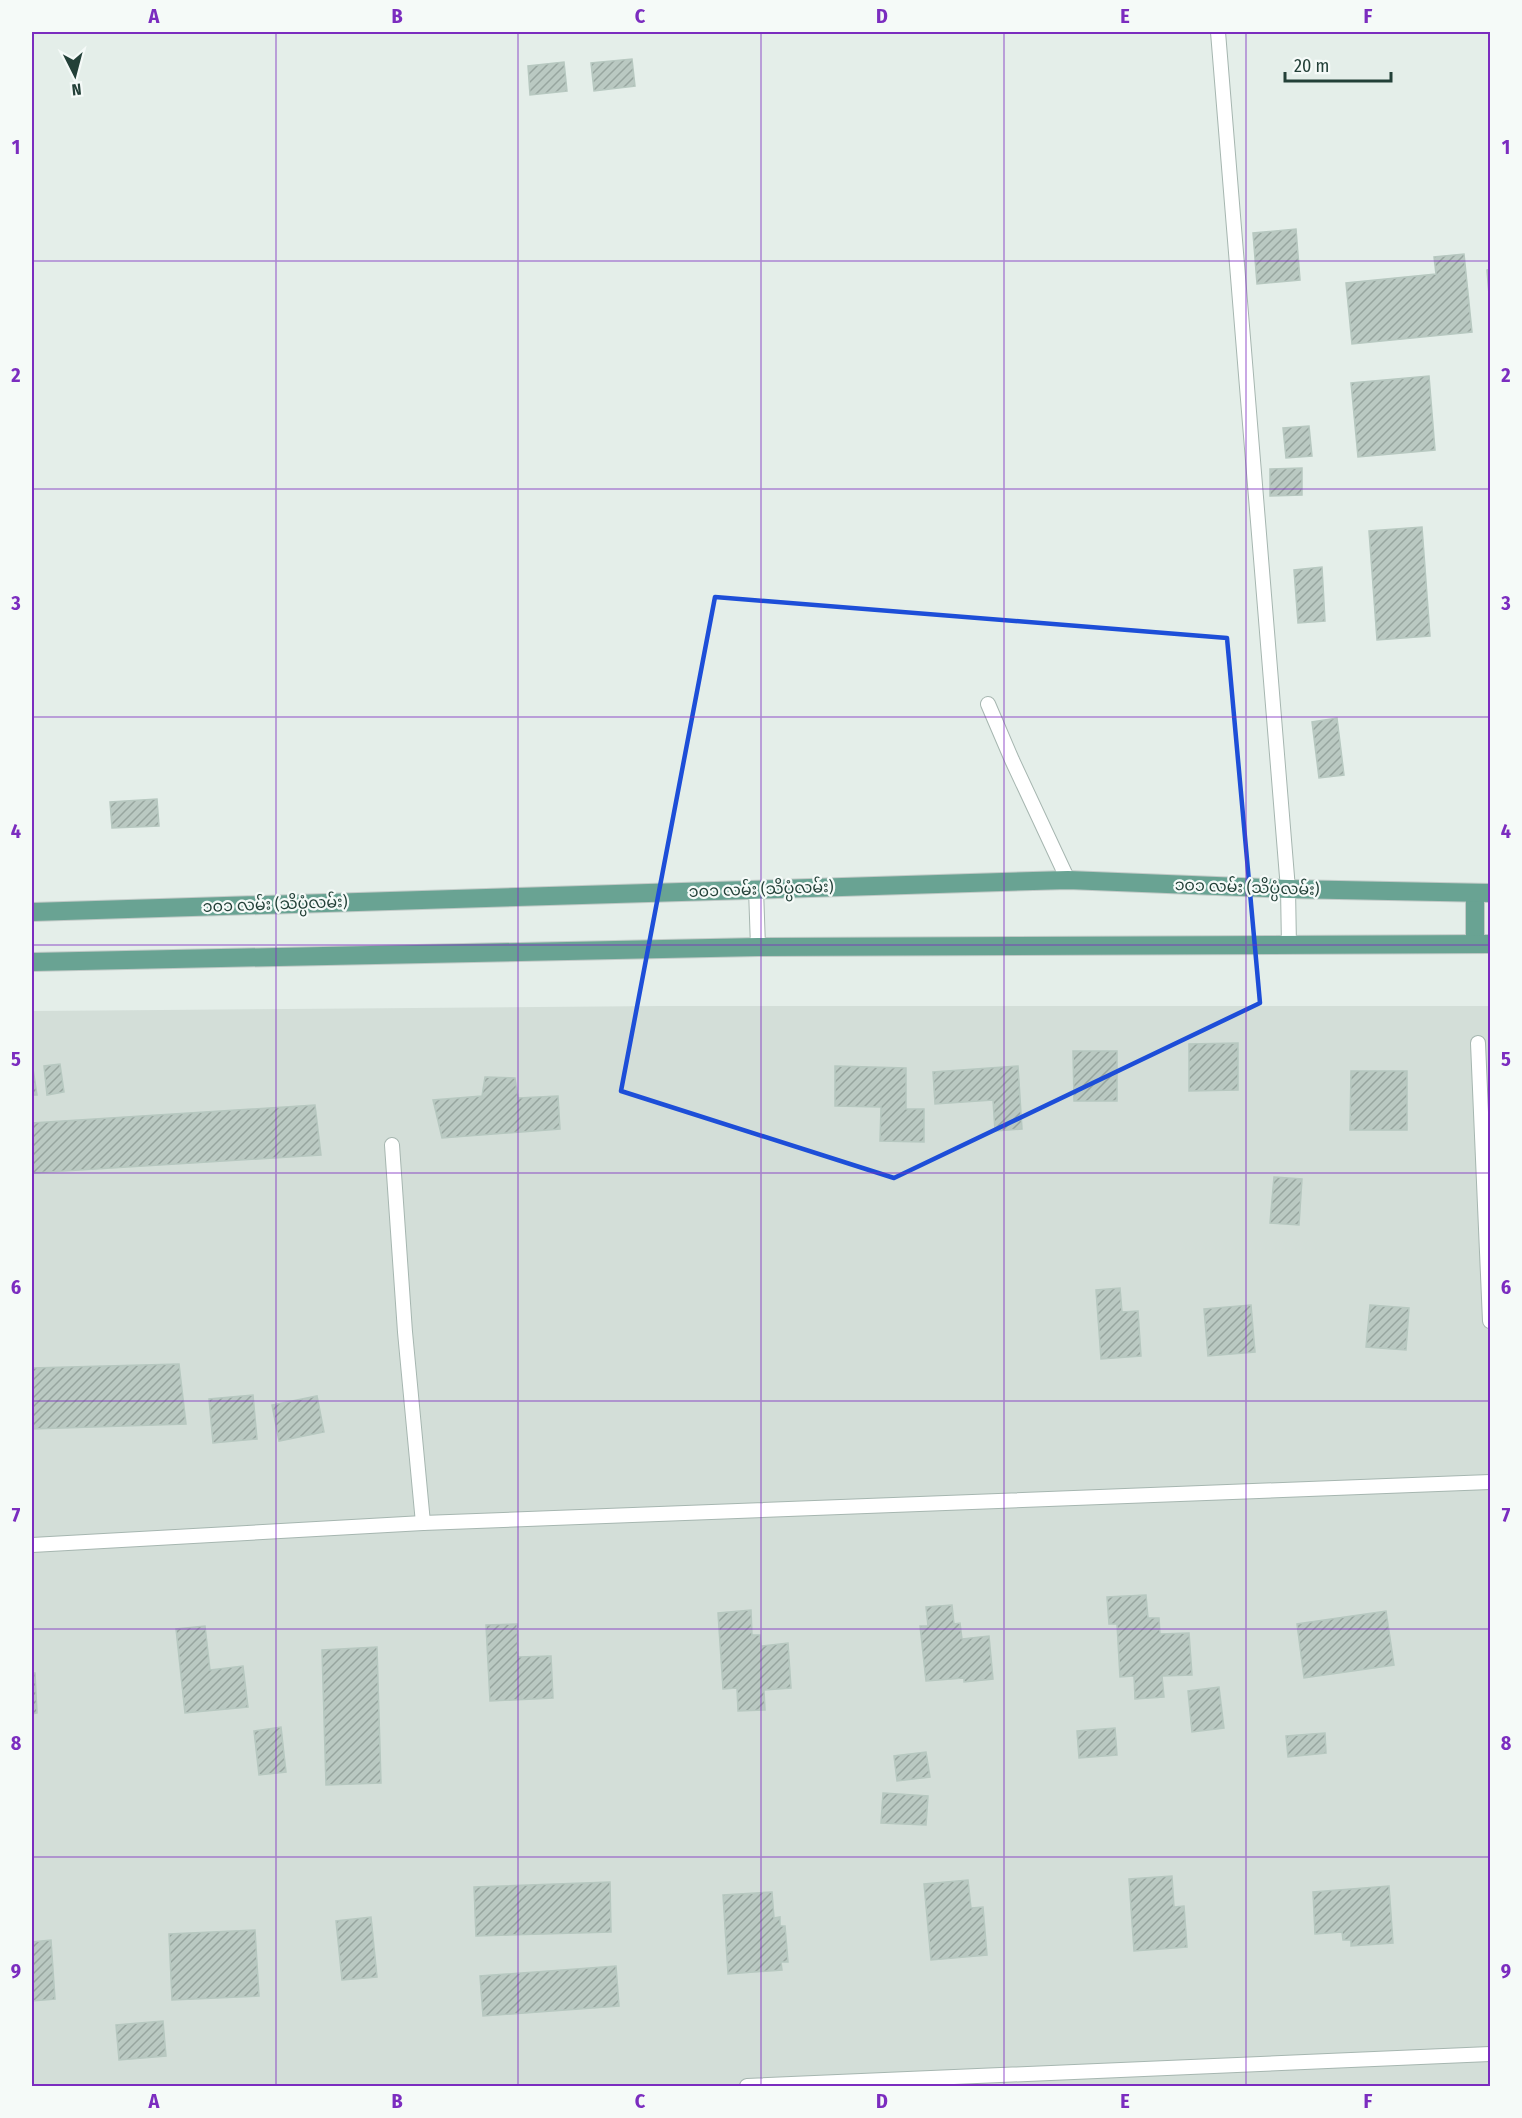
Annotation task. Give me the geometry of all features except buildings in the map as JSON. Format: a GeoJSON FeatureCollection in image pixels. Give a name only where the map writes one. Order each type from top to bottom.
{"type":"FeatureCollection","features":[{"type":"Feature","properties":{"kind":"main road","name":"၁၀၁ လမ်း (သိပ္ပံလမ်း)"},"geometry":{"type":"LineString","coordinates":[[32,912],[1068,880],[1288,889],[1483,893]]}},
{"type":"Feature","properties":{"kind":"main road"},"geometry":{"type":"LineString","coordinates":[[32,962],[758,947],[1483,944],[1483,893]]}},
{"type":"Feature","properties":{"kind":"lane"},"geometry":{"type":"LineString","coordinates":[[1218,32],[1288,889],[1289,946]]}},
{"type":"Feature","properties":{"kind":"lane"},"geometry":{"type":"LineString","coordinates":[[988,704],[1068,880]]}},
{"type":"Feature","properties":{"kind":"lane"},"geometry":{"type":"LineString","coordinates":[[756,889],[758,947]]}},
{"type":"Feature","properties":{"kind":"lane"},"geometry":{"type":"LineString","coordinates":[[1478,1043],[1491,1322]]}},
{"type":"Feature","properties":{"kind":"lane"},"geometry":{"type":"LineString","coordinates":[[392,1145],[405,1332],[423,1523]]}},
{"type":"Feature","properties":{"kind":"lane"},"geometry":{"type":"LineString","coordinates":[[32,1545],[423,1523],[1491,1482]]}},
{"type":"Feature","properties":{"kind":"lane"},"geometry":{"type":"LineString","coordinates":[[747,2086],[1491,2054]]}},
{"type":"Feature","properties":{"kind":"highlighted area"},"geometry":{"type":"Polygon","coordinates":[[[715,597],[1227,638],[1260,1003],[894,1178],[621,1091],[715,597]]]}},
{"type":"Feature","properties":{"kind":"shaded area"},"geometry":{"type":"Polygon","coordinates":[[[659,1006],[1490,1006],[1490,2086],[32,2086],[32,1011],[659,1006]]]}}]}
